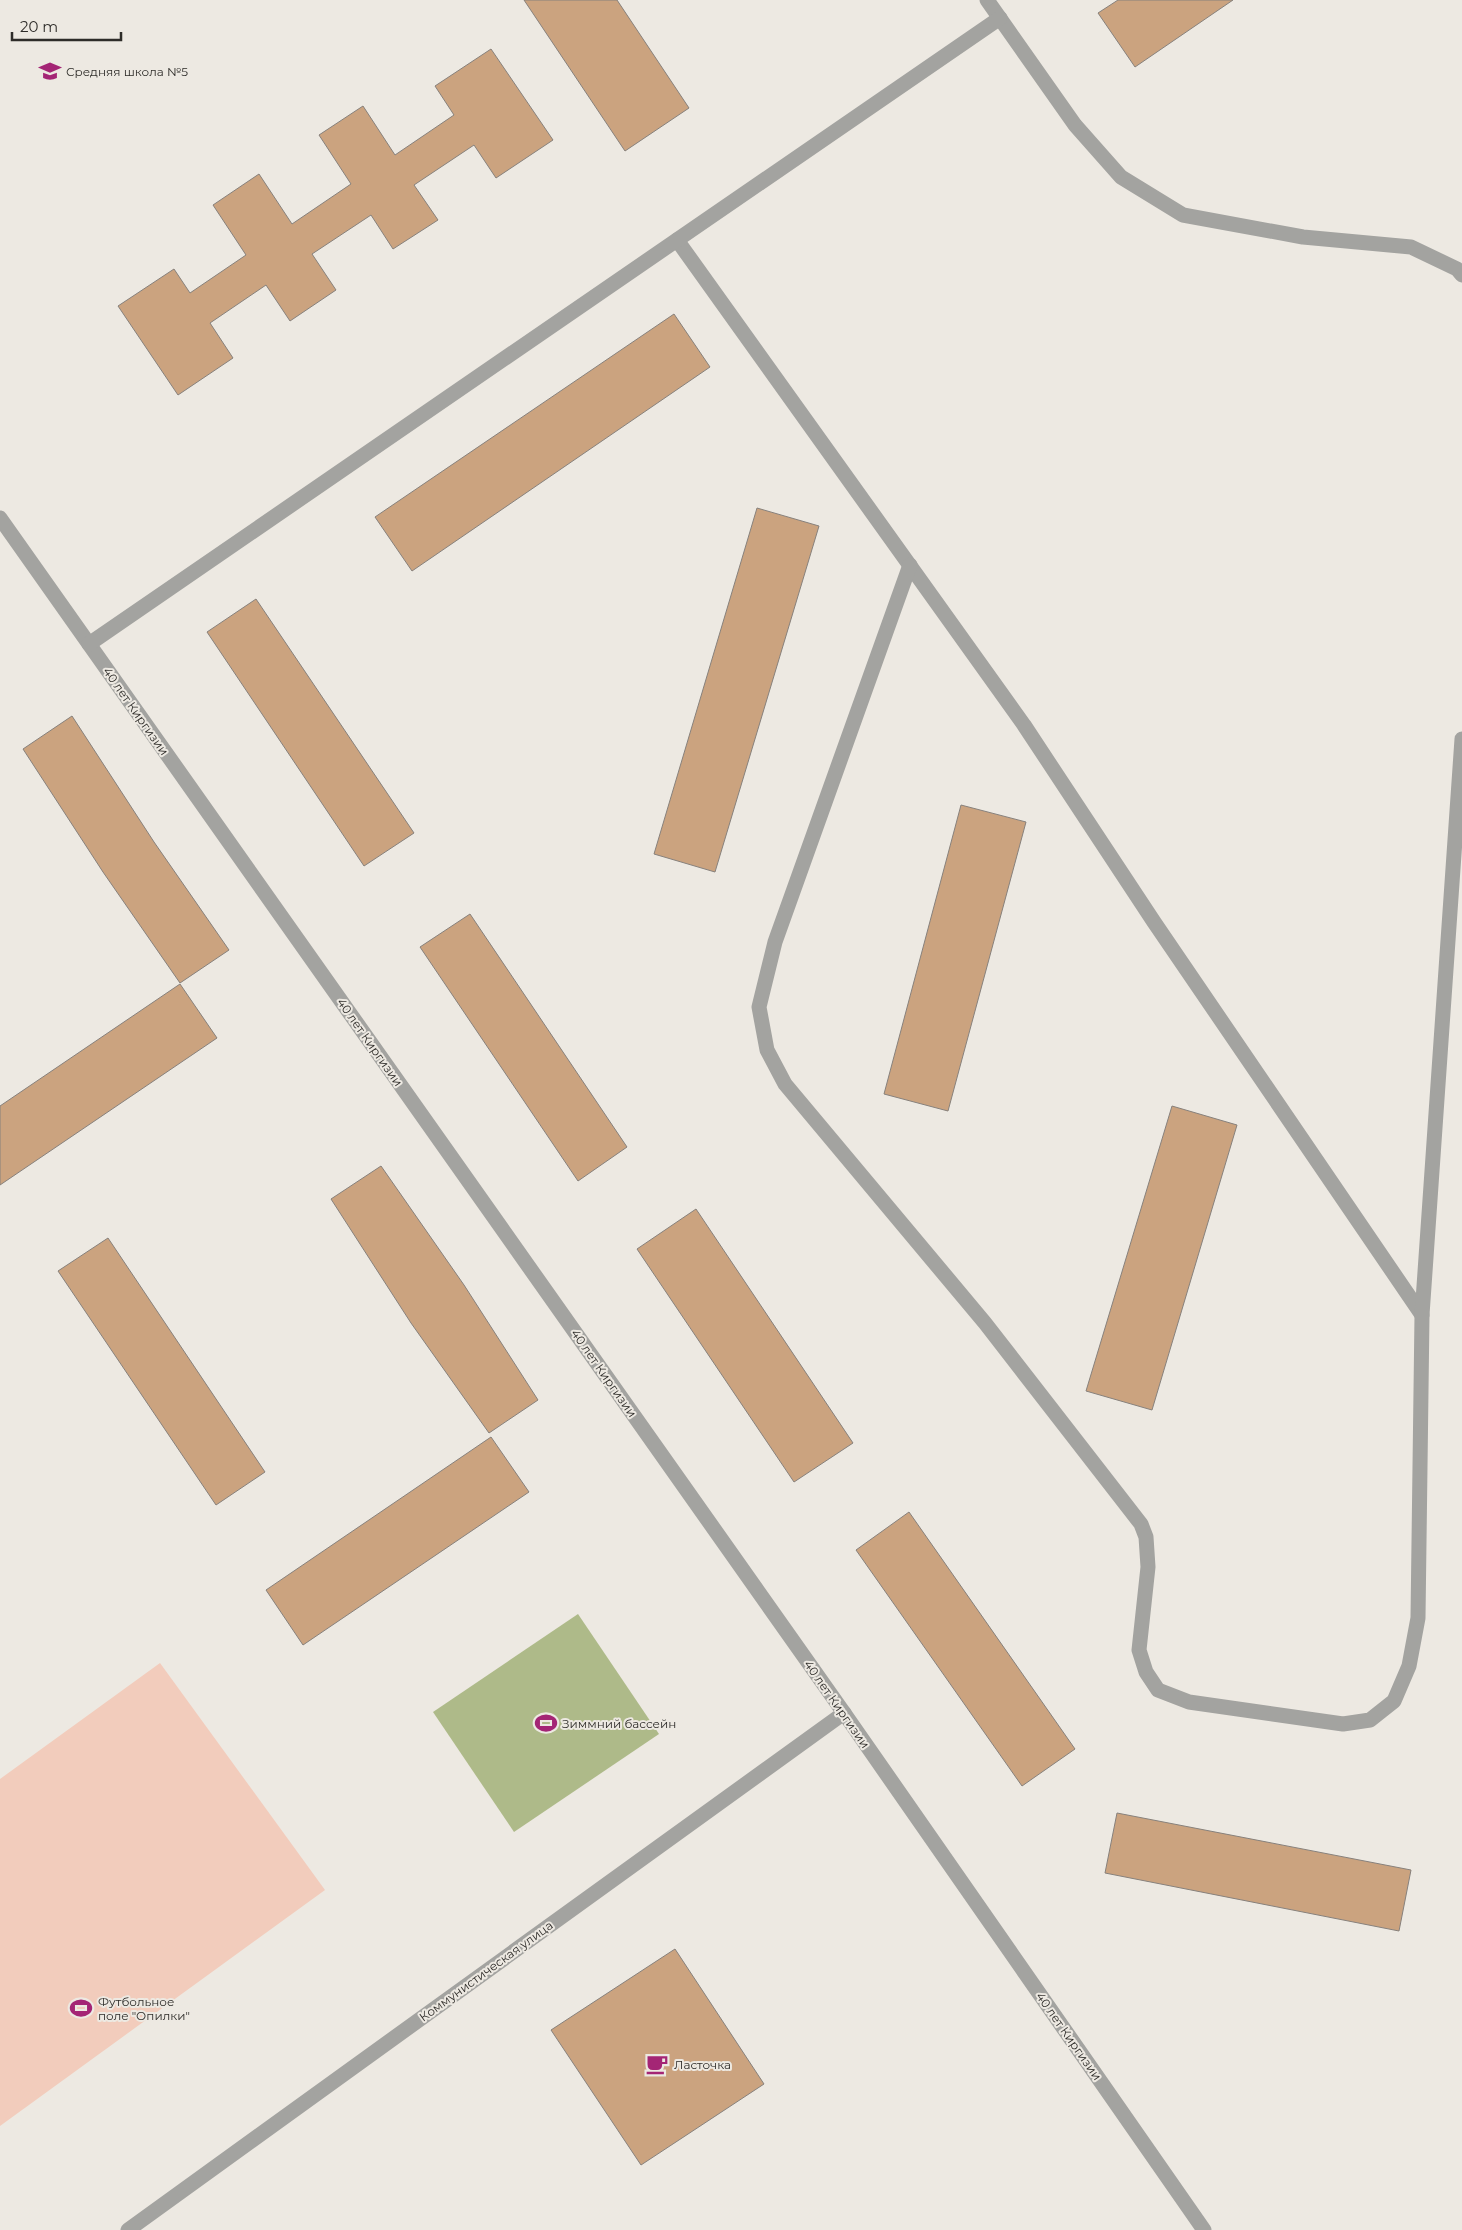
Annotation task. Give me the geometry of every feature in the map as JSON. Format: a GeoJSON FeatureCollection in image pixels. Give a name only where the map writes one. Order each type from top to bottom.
{"type":"FeatureCollection","features":[{"type":"Feature","properties":{"kind":"street"},"geometry":{"type":"LineString","coordinates":[[987,0],[1075,125],[1121,177],[1183,215],[1303,237],[1411,247],[1457,269],[1462,274]]}},
{"type":"Feature","properties":{"kind":"street"},"geometry":{"type":"LineString","coordinates":[[89,644],[1000,18]]}},
{"type":"Feature","properties":{"kind":"street"},"geometry":{"type":"LineString","coordinates":[[677,240],[1024,725],[1154,922],[1422,1315]]}},
{"type":"Feature","properties":{"kind":"street","name":"40 лет Киргизии"},"geometry":{"type":"LineString","coordinates":[[0,518],[844,1713],[1204,2230]]}},
{"type":"Feature","properties":{"kind":"street"},"geometry":{"type":"LineString","coordinates":[[910,566],[775,942],[759,1007],[768,1050],[785,1084],[985,1323],[1141,1524],[1146,1537],[1148,1567],[1139,1650],[1146,1672],[1158,1690],[1189,1702],[1343,1724],[1370,1720],[1394,1701],[1409,1666],[1418,1618],[1422,1315],[1462,739]]}},
{"type":"Feature","properties":{"kind":"street","name":"Коммунистическая улица"},"geometry":{"type":"LineString","coordinates":[[128,2230],[844,1713]]}},
{"type":"Feature","properties":{"kind":"shaded area","name":"Зиммний бассейн"},"geometry":{"type":"Polygon","coordinates":[[[578,1614],[659,1734],[514,1832],[433,1712],[578,1614]]]}},
{"type":"Feature","properties":{"kind":"shaded area","name":"Футбольное поле \"Опилки\""},"geometry":{"type":"Polygon","coordinates":[[[160,1663],[325,1890],[0,2126],[0,1779],[160,1663]]]}},
{"type":"Feature","properties":{"kind":"building"},"geometry":{"type":"Polygon","coordinates":[[[524,0],[617,0],[689,108],[625,151],[524,0]]]}},
{"type":"Feature","properties":{"kind":"building"},"geometry":{"type":"Polygon","coordinates":[[[1118,0],[1233,0],[1135,67],[1098,13],[1118,0]]]}},
{"type":"Feature","properties":{"kind":"building"},"geometry":{"type":"Polygon","coordinates":[[[491,49],[553,140],[496,178],[474,145],[414,185],[438,220],[393,249],[371,215],[312,254],[336,290],[290,321],[266,285],[210,323],[233,358],[178,395],[118,306],[174,269],[190,293],[246,255],[213,205],[259,174],[292,224],[351,184],[319,135],[363,106],[395,155],[454,115],[435,86],[491,49]]]}},
{"type":"Feature","properties":{"kind":"building"},"geometry":{"type":"Polygon","coordinates":[[[674,314],[710,367],[412,571],[375,517],[674,314]]]}},
{"type":"Feature","properties":{"kind":"building"},"geometry":{"type":"Polygon","coordinates":[[[757,508],[819,526],[715,872],[654,854],[757,508]]]}},
{"type":"Feature","properties":{"kind":"building"},"geometry":{"type":"Polygon","coordinates":[[[256,599],[414,833],[364,866],[207,632],[256,599]]]}},
{"type":"Feature","properties":{"kind":"building"},"geometry":{"type":"Polygon","coordinates":[[[72,716],[154,842],[229,950],[180,983],[103,872],[23,749],[72,716]]]}},
{"type":"Feature","properties":{"kind":"building"},"geometry":{"type":"Polygon","coordinates":[[[961,805],[1026,822],[948,1111],[884,1094],[961,805]]]}},
{"type":"Feature","properties":{"kind":"building"},"geometry":{"type":"Polygon","coordinates":[[[470,914],[627,1147],[578,1181],[420,947],[470,914]]]}},
{"type":"Feature","properties":{"kind":"building"},"geometry":{"type":"Polygon","coordinates":[[[180,984],[217,1038],[0,1185],[0,1106],[180,984]]]}},
{"type":"Feature","properties":{"kind":"building"},"geometry":{"type":"Polygon","coordinates":[[[1172,1106],[1237,1125],[1152,1410],[1086,1391],[1172,1106]]]}},
{"type":"Feature","properties":{"kind":"building"},"geometry":{"type":"Polygon","coordinates":[[[381,1166],[464,1285],[538,1400],[489,1433],[411,1323],[331,1199],[381,1166]]]}},
{"type":"Feature","properties":{"kind":"building"},"geometry":{"type":"Polygon","coordinates":[[[696,1209],[853,1443],[794,1482],[637,1249],[696,1209]]]}},
{"type":"Feature","properties":{"kind":"building"},"geometry":{"type":"Polygon","coordinates":[[[108,1238],[265,1472],[216,1505],[58,1271],[108,1238]]]}},
{"type":"Feature","properties":{"kind":"building"},"geometry":{"type":"Polygon","coordinates":[[[491,1437],[529,1492],[303,1645],[266,1590],[491,1437]]]}},
{"type":"Feature","properties":{"kind":"building"},"geometry":{"type":"Polygon","coordinates":[[[909,1512],[1075,1749],[1022,1786],[856,1550],[909,1512]]]}},
{"type":"Feature","properties":{"kind":"building"},"geometry":{"type":"Polygon","coordinates":[[[1117,1813],[1411,1870],[1399,1931],[1105,1873],[1117,1813]]]}},
{"type":"Feature","properties":{"kind":"building"},"geometry":{"type":"Polygon","coordinates":[[[675,1949],[764,2084],[641,2165],[551,2030],[675,1949]]]}},
{"type":"Feature","properties":{"kind":"place","name":"Средняя школа №5"},"geometry":{"type":"Point","coordinates":[50,71]}},
{"type":"Feature","properties":{"kind":"place","name":"Зиммний бассейн"},"geometry":{"type":"Point","coordinates":[546,1723]}},
{"type":"Feature","properties":{"kind":"place","name":"Футбольное поле \"Опилки\""},"geometry":{"type":"Point","coordinates":[81,2008]}},
{"type":"Feature","properties":{"kind":"place","name":"Ласточка"},"geometry":{"type":"Point","coordinates":[657,2064]}}]}
